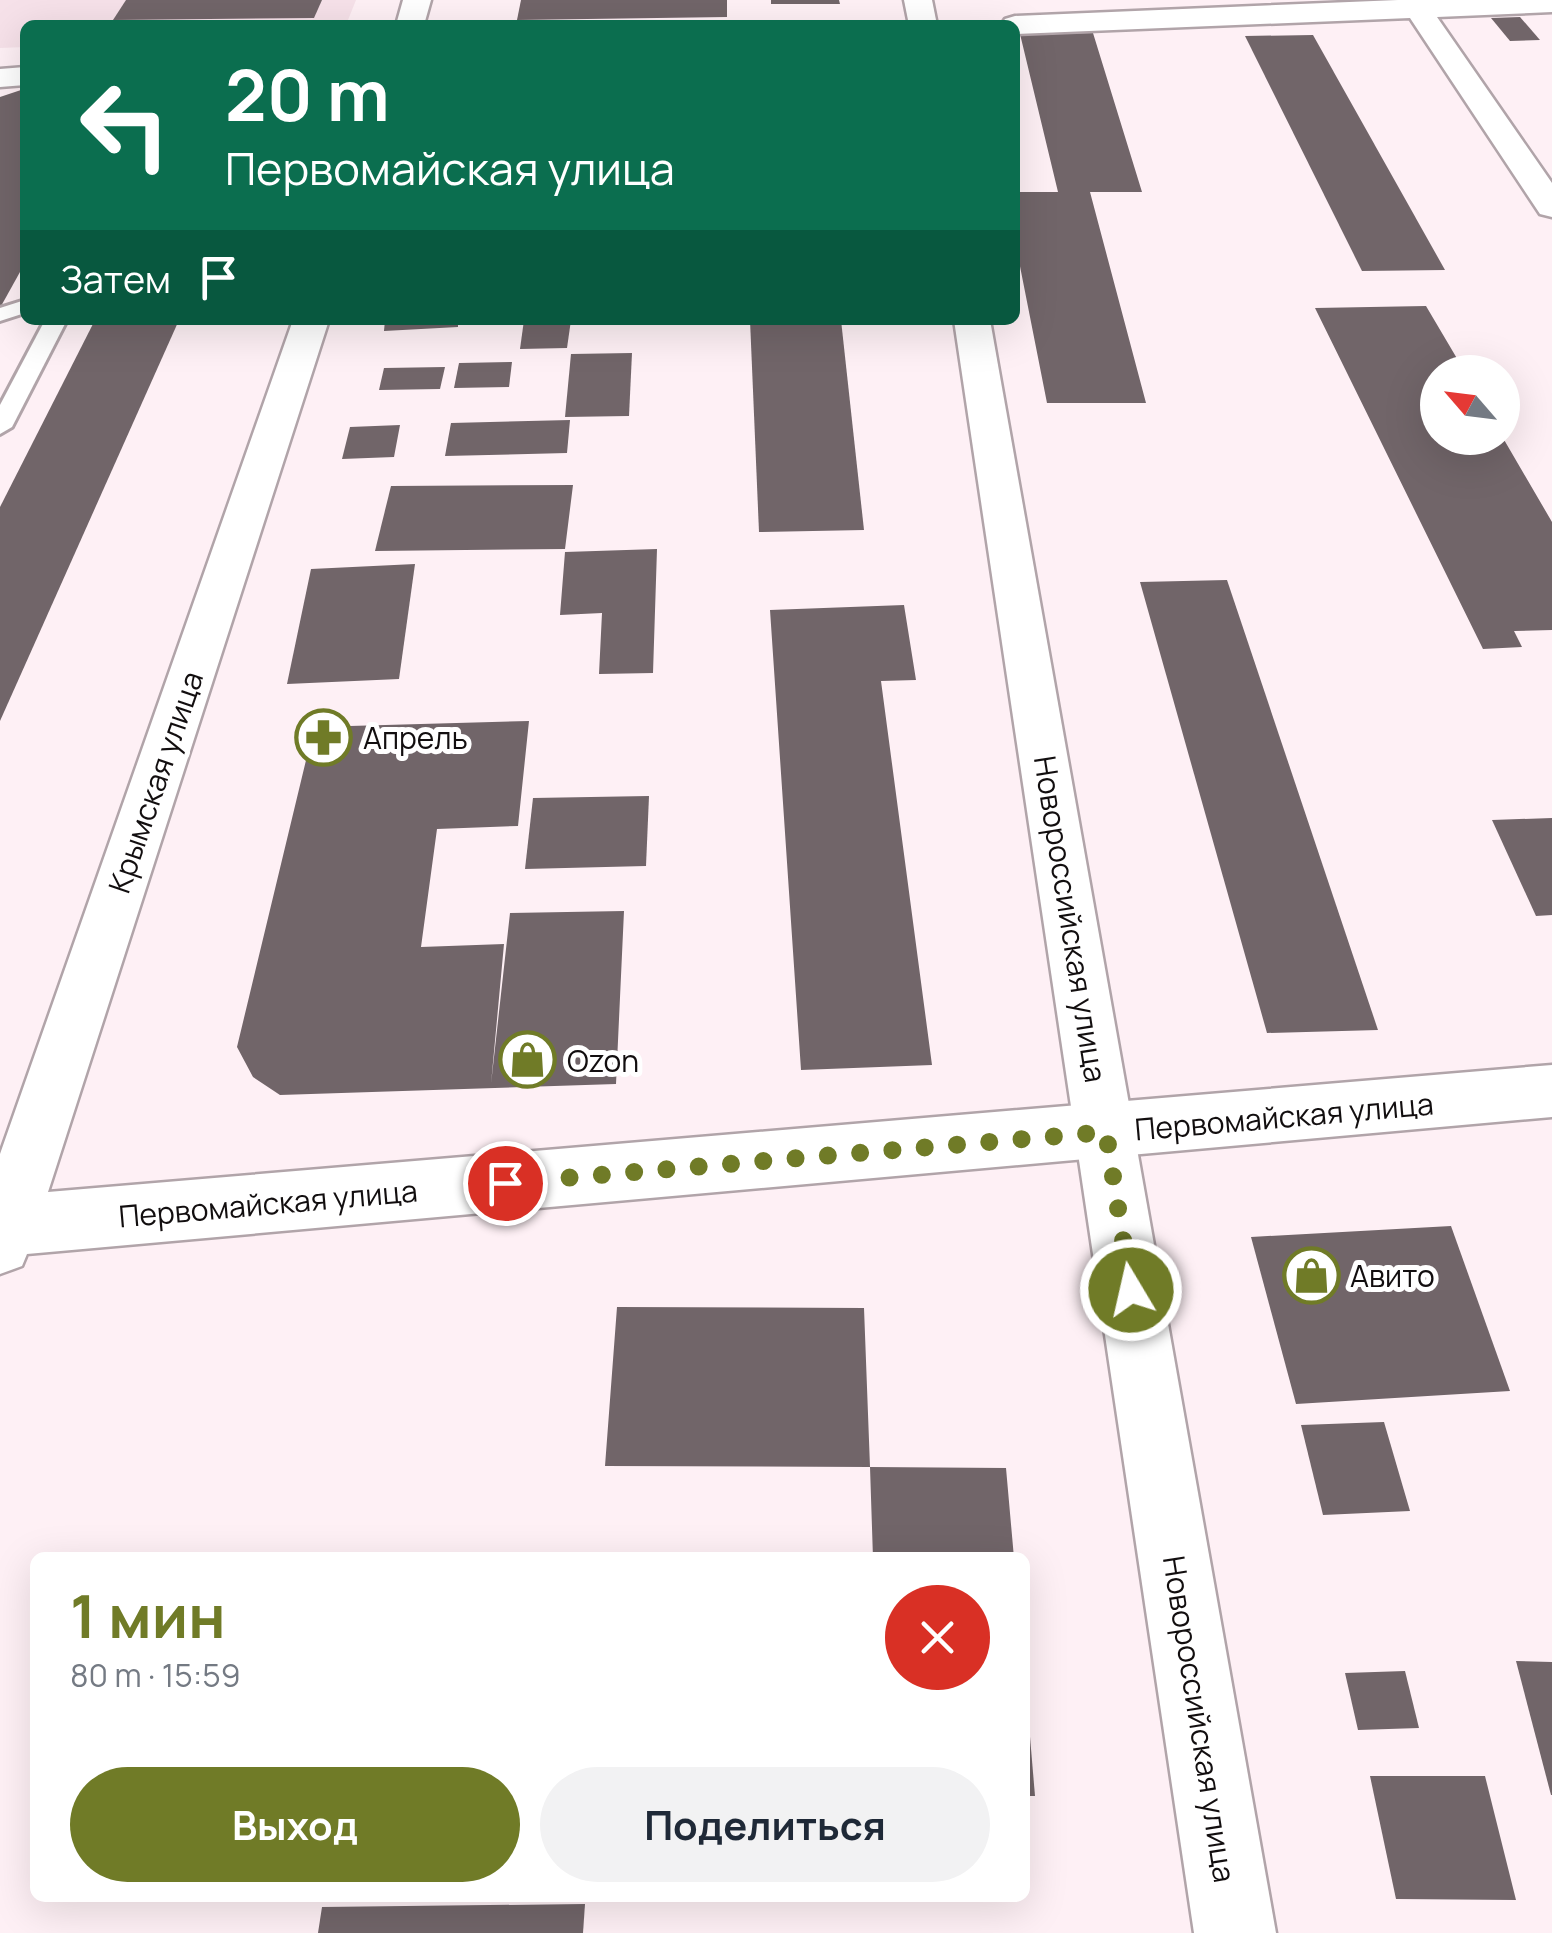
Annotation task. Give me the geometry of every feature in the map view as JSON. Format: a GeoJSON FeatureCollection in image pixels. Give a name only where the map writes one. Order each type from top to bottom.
{"type":"FeatureCollection","features":[{"type":"Feature","properties":{"kind":"street"},"geometry":{"type":"LineString","coordinates":[[1415,4],[1552,207]]}},
{"type":"Feature","properties":{"kind":"street"},"geometry":{"type":"LineString","coordinates":[[1020,25],[1415,4],[1552,4]]}},
{"type":"Feature","properties":{"kind":"street","name":"Крымская улица"},"geometry":{"type":"LineString","coordinates":[[2,1232],[308,325]]}},
{"type":"Feature","properties":{"kind":"street","name":"Новороссийская улица"},"geometry":{"type":"LineString","coordinates":[[973,325],[1235,1933]]}},
{"type":"Feature","properties":{"kind":"street","name":"Первомайская улица"},"geometry":{"type":"LineString","coordinates":[[2,1232],[1552,1091]]}},
{"type":"Feature","properties":{"kind":"lane"},"geometry":{"type":"LineString","coordinates":[[0,427],[53,325]]}},
{"type":"Feature","properties":{"kind":"shaded area"},"geometry":{"type":"Polygon","coordinates":[[[0,0],[356,0],[348,20],[20,20],[20,47],[0,48],[0,0]]]}},
{"type":"Feature","properties":{"kind":"building"},"geometry":{"type":"Polygon","coordinates":[[[126,0],[322,0],[314,18],[113,20],[126,0]]]}},
{"type":"Feature","properties":{"kind":"building"},"geometry":{"type":"Polygon","coordinates":[[[521,0],[727,0],[727,17],[517,20],[521,0]]]}},
{"type":"Feature","properties":{"kind":"building"},"geometry":{"type":"Polygon","coordinates":[[[771,0],[839,0],[840,4],[771,4],[771,0]]]}},
{"type":"Feature","properties":{"kind":"building"},"geometry":{"type":"Polygon","coordinates":[[[1520,17],[1540,40],[1510,41],[1491,18],[1520,17]]]}},
{"type":"Feature","properties":{"kind":"building"},"geometry":{"type":"Polygon","coordinates":[[[1093,33],[1142,192],[1090,192],[1146,403],[1047,403],[1020,266],[1020,192],[1058,192],[1020,34],[1093,33]]]}},
{"type":"Feature","properties":{"kind":"building"},"geometry":{"type":"Polygon","coordinates":[[[1313,35],[1445,270],[1362,271],[1245,36],[1313,35]]]}},
{"type":"Feature","properties":{"kind":"building"},"geometry":{"type":"Polygon","coordinates":[[[20,90],[20,272],[0,308],[0,97],[20,90]]]}},
{"type":"Feature","properties":{"kind":"building"},"geometry":{"type":"Polygon","coordinates":[[[1426,306],[1455,355],[1420,355],[1420,455],[1513,455],[1552,522],[1552,630],[1514,631],[1522,647],[1483,649],[1315,308],[1426,306]]]}},
{"type":"Feature","properties":{"kind":"building"},"geometry":{"type":"Polygon","coordinates":[[[92,325],[177,325],[0,721],[0,507],[92,325]]]}},
{"type":"Feature","properties":{"kind":"building"},"geometry":{"type":"Polygon","coordinates":[[[385,325],[458,325],[458,327],[384,331],[385,325]]]}},
{"type":"Feature","properties":{"kind":"building"},"geometry":{"type":"Polygon","coordinates":[[[523,325],[570,325],[567,348],[520,349],[523,325]]]}},
{"type":"Feature","properties":{"kind":"building"},"geometry":{"type":"Polygon","coordinates":[[[750,325],[842,325],[864,530],[759,532],[750,325]]]}},
{"type":"Feature","properties":{"kind":"building"},"geometry":{"type":"Polygon","coordinates":[[[632,353],[629,416],[565,417],[571,354],[632,353]]]}},
{"type":"Feature","properties":{"kind":"building"},"geometry":{"type":"Polygon","coordinates":[[[512,362],[509,387],[454,388],[459,363],[512,362]]]}},
{"type":"Feature","properties":{"kind":"building"},"geometry":{"type":"Polygon","coordinates":[[[445,367],[440,389],[379,390],[384,368],[445,367]]]}},
{"type":"Feature","properties":{"kind":"building"},"geometry":{"type":"Polygon","coordinates":[[[570,420],[567,453],[445,456],[451,423],[570,420]]]}},
{"type":"Feature","properties":{"kind":"building"},"geometry":{"type":"Polygon","coordinates":[[[400,425],[394,457],[342,459],[350,427],[400,425]]]}},
{"type":"Feature","properties":{"kind":"building"},"geometry":{"type":"Polygon","coordinates":[[[573,485],[565,549],[375,551],[391,486],[573,485]]]}},
{"type":"Feature","properties":{"kind":"building"},"geometry":{"type":"Polygon","coordinates":[[[657,549],[653,673],[599,674],[602,613],[560,615],[565,552],[657,549]]]}},
{"type":"Feature","properties":{"kind":"building"},"geometry":{"type":"Polygon","coordinates":[[[415,564],[399,679],[287,684],[311,569],[415,564]]]}},
{"type":"Feature","properties":{"kind":"building"},"geometry":{"type":"Polygon","coordinates":[[[1227,580],[1378,1030],[1267,1033],[1140,582],[1227,580]]]}},
{"type":"Feature","properties":{"kind":"building"},"geometry":{"type":"Polygon","coordinates":[[[904,605],[916,680],[881,681],[932,1065],[801,1070],[770,610],[904,605]]]}},
{"type":"Feature","properties":{"kind":"building"},"geometry":{"type":"Polygon","coordinates":[[[529,721],[518,826],[437,829],[421,947],[504,944],[491,1084],[510,913],[624,911],[616,1084],[280,1095],[253,1077],[237,1047],[314,727],[529,721]]]}},
{"type":"Feature","properties":{"kind":"building"},"geometry":{"type":"Polygon","coordinates":[[[649,796],[646,866],[525,869],[533,798],[649,796]]]}},
{"type":"Feature","properties":{"kind":"building"},"geometry":{"type":"Polygon","coordinates":[[[1552,818],[1552,915],[1536,916],[1492,820],[1552,818]]]}},
{"type":"Feature","properties":{"kind":"building"},"geometry":{"type":"Polygon","coordinates":[[[1451,1226],[1510,1391],[1296,1404],[1251,1237],[1451,1226]]]}},
{"type":"Feature","properties":{"kind":"building"},"geometry":{"type":"Polygon","coordinates":[[[617,1307],[864,1308],[870,1467],[605,1466],[617,1307]]]}},
{"type":"Feature","properties":{"kind":"building"},"geometry":{"type":"Polygon","coordinates":[[[1384,1422],[1410,1511],[1323,1515],[1301,1425],[1384,1422]]]}},
{"type":"Feature","properties":{"kind":"building"},"geometry":{"type":"Polygon","coordinates":[[[870,1467],[1006,1468],[1013,1552],[873,1552],[870,1467]]]}},
{"type":"Feature","properties":{"kind":"building"},"geometry":{"type":"Polygon","coordinates":[[[1516,1661],[1552,1662],[1552,1795],[1551,1795],[1516,1661]]]}},
{"type":"Feature","properties":{"kind":"building"},"geometry":{"type":"Polygon","coordinates":[[[1405,1671],[1419,1728],[1358,1730],[1345,1673],[1405,1671]]]}},
{"type":"Feature","properties":{"kind":"building"},"geometry":{"type":"Polygon","coordinates":[[[1030,1737],[1035,1796],[1030,1796],[1030,1737]]]}},
{"type":"Feature","properties":{"kind":"building"},"geometry":{"type":"Polygon","coordinates":[[[1370,1776],[1485,1776],[1516,1900],[1396,1899],[1370,1776]]]}},
{"type":"Feature","properties":{"kind":"building"},"geometry":{"type":"Polygon","coordinates":[[[585,1904],[583,1933],[318,1933],[322,1907],[585,1904]]]}},
{"type":"Feature","properties":{"kind":"place","name":"Апрель"},"geometry":{"type":"Point","coordinates":[324,737]}},
{"type":"Feature","properties":{"kind":"place","name":"Ozon"},"geometry":{"type":"Point","coordinates":[528,1060]}},
{"type":"Feature","properties":{"kind":"place","name":"Авито"},"geometry":{"type":"Point","coordinates":[1311,1275]}},
{"type":"Feature","properties":{"kind":"route"},"geometry":{"type":"LineString","coordinates":[[505,1183],[1106,1132],[1131,1290]]}}]}
